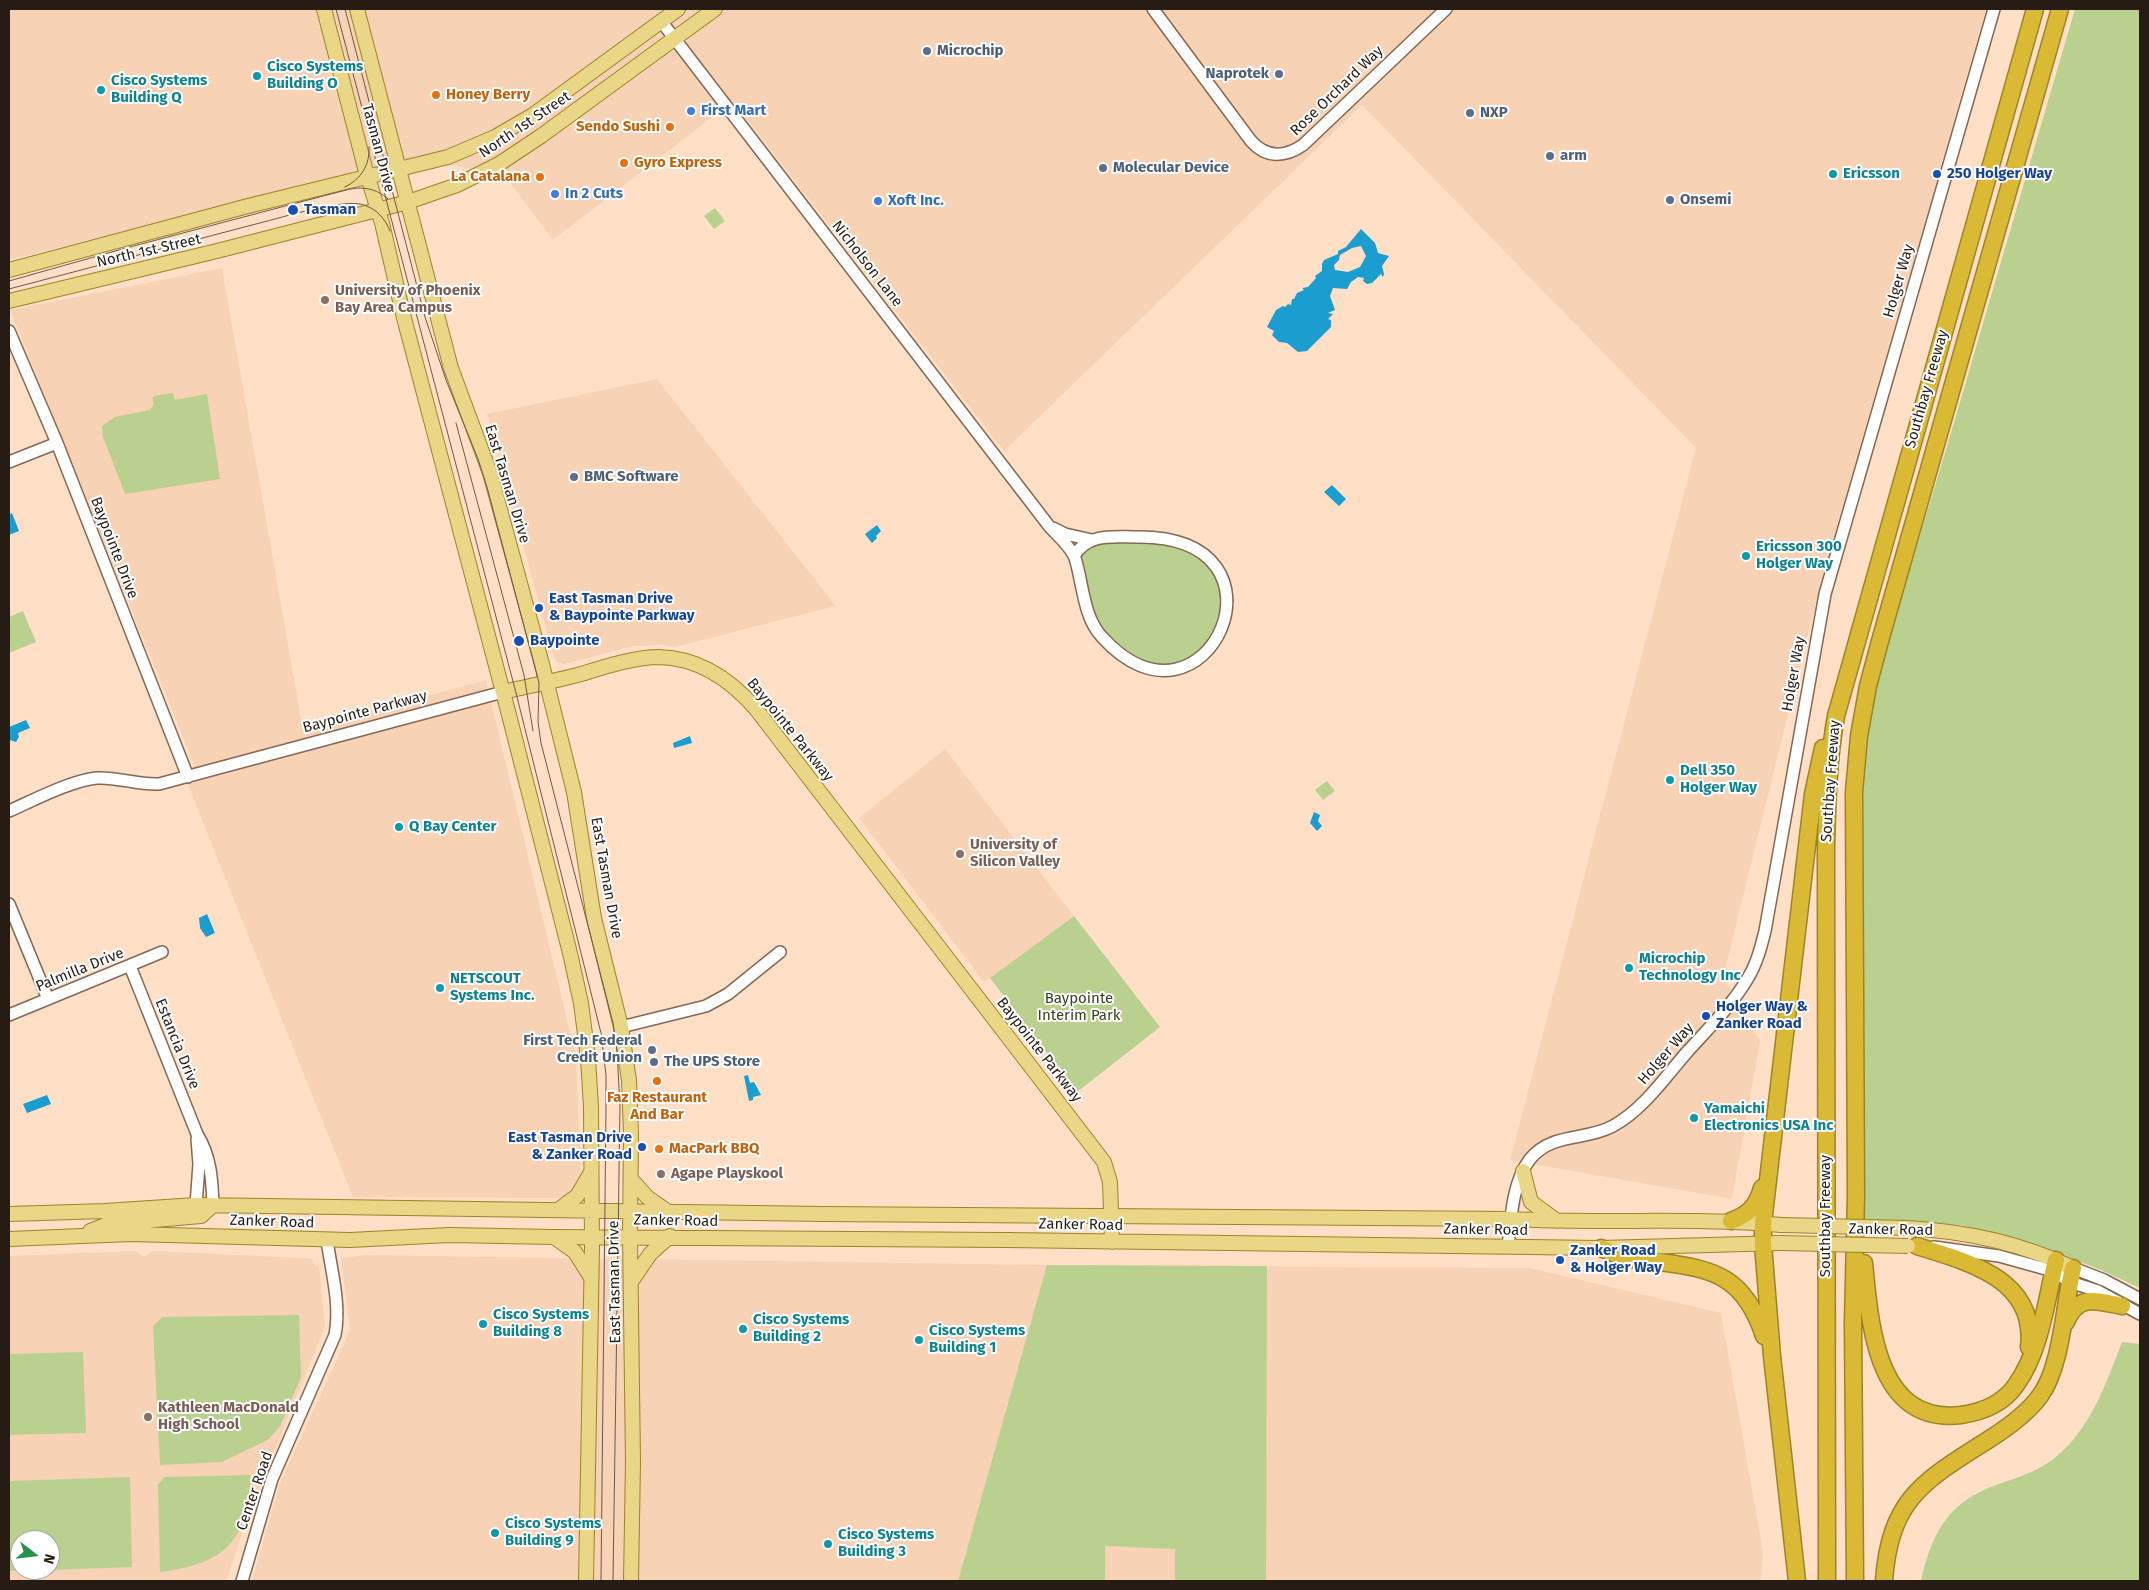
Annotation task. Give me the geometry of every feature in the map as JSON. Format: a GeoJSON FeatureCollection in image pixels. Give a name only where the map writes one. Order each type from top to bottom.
{"type":"FeatureCollection","features":[{"type":"Feature","properties":{"kind":"highway","name":"Southbay Freeway"},"geometry":{"type":"LineString","coordinates":[[1827,1581],[1826,850],[1828,790],[1836,716],[2035,9]]}},
{"type":"Feature","properties":{"kind":"highway","name":"Southbay Freeway"},"geometry":{"type":"LineString","coordinates":[[1854,1581],[1853,1322],[1856,1196],[1853,850],[1855,783],[1859,736],[1868,686],[2060,9]]}},
{"type":"Feature","properties":{"kind":"highway"},"geometry":{"type":"LineString","coordinates":[[1847,1581],[1846,842],[1848,785],[1854,711],[1904,529],[1912,506],[1923,490]]}},
{"type":"Feature","properties":{"kind":"highway"},"geometry":{"type":"LineString","coordinates":[[1798,1581],[1772,1356],[1763,1223],[1812,794],[1824,741],[1836,716]]}},
{"type":"Feature","properties":{"kind":"highway"},"geometry":{"type":"LineString","coordinates":[[1731,1221],[1746,1215],[1754,1206],[1761,1192],[1770,1157]]}},
{"type":"Feature","properties":{"kind":"highway"},"geometry":{"type":"LineString","coordinates":[[1856,1196],[1870,1323],[1878,1355],[1894,1388],[1907,1401],[1921,1409],[1937,1414],[1954,1416],[1972,1414],[1988,1408],[2015,1387],[2025,1371],[2038,1334],[2054,1265]]}},
{"type":"Feature","properties":{"kind":"highway"},"geometry":{"type":"LineString","coordinates":[[1913,1246],[1986,1270],[1999,1278],[2012,1290],[2022,1305],[2028,1322],[2030,1338],[2025,1371]]}},
{"type":"Feature","properties":{"kind":"highway"},"geometry":{"type":"LineString","coordinates":[[1601,1248],[1624,1257],[1701,1269],[1728,1281],[1740,1290],[1750,1302],[1772,1356]]}},
{"type":"Feature","properties":{"kind":"highway"},"geometry":{"type":"LineString","coordinates":[[1884,1581],[1888,1549],[1894,1528],[1902,1510],[1913,1494],[1945,1467],[2002,1431],[2031,1407],[2040,1396],[2051,1376],[2072,1275]]}},
{"type":"Feature","properties":{"kind":"highway"},"geometry":{"type":"LineString","coordinates":[[2060,1336],[2068,1316],[2075,1307],[2083,1302],[2093,1300],[2122,1306]]}},
{"type":"Feature","properties":{"kind":"main road","name":"Tasman Drive"},"geometry":{"type":"LineString","coordinates":[[324,9],[378,209]]}},
{"type":"Feature","properties":{"kind":"main road","name":"Tasman Drive"},"geometry":{"type":"LineString","coordinates":[[357,9],[408,202]]}},
{"type":"Feature","properties":{"kind":"main road","name":"North 1st Street"},"geometry":{"type":"LineString","coordinates":[[9,270],[368,176],[448,157],[508,130],[553,102],[678,9]]}},
{"type":"Feature","properties":{"kind":"main road","name":"North 1st Street"},"geometry":{"type":"LineString","coordinates":[[9,301],[217,251],[408,202],[456,185],[505,160],[589,102],[715,9]]}},
{"type":"Feature","properties":{"kind":"main road","name":"East Tasman Drive"},"geometry":{"type":"LineString","coordinates":[[408,202],[451,368],[490,473],[573,786],[594,918],[621,1027],[629,1080],[632,1179],[630,1210],[633,1462],[631,1581]]}},
{"type":"Feature","properties":{"kind":"main road","name":"East Tasman Drive"},"geometry":{"type":"LineString","coordinates":[[378,209],[406,327],[503,692],[570,952],[581,1003],[591,1092],[592,1237],[586,1581]]}},
{"type":"Feature","properties":{"kind":"main road","name":"Baypointe Parkway"},"geometry":{"type":"LineString","coordinates":[[503,692],[616,664],[657,657],[697,664],[714,672],[744,695],[1100,1156],[1109,1176],[1112,1242]]}},
{"type":"Feature","properties":{"kind":"main road"},"geometry":{"type":"LineString","coordinates":[[1523,1171],[1531,1202],[1557,1222]]}},
{"type":"Feature","properties":{"kind":"main road"},"geometry":{"type":"LineString","coordinates":[[558,1210],[577,1196],[591,1172]]}},
{"type":"Feature","properties":{"kind":"main road"},"geometry":{"type":"LineString","coordinates":[[632,1179],[647,1197],[667,1211]]}},
{"type":"Feature","properties":{"kind":"main road","name":"Zanker Road"},"geometry":{"type":"LineString","coordinates":[[9,1214],[104,1212],[196,1204],[558,1210],[1511,1219],[1557,1222],[1731,1221],[1782,1225],[1907,1228],[1954,1232],[1978,1236],[2026,1249],[2072,1275]]}},
{"type":"Feature","properties":{"kind":"main road"},"geometry":{"type":"LineString","coordinates":[[73,1237],[108,1224],[201,1216],[213,1205]]}},
{"type":"Feature","properties":{"kind":"main road","name":"Zanker Road"},"geometry":{"type":"LineString","coordinates":[[9,1238],[148,1234],[327,1240],[456,1234],[554,1237],[670,1236],[1601,1248],[1763,1244],[1913,1246]]}},
{"type":"Feature","properties":{"kind":"main road"},"geometry":{"type":"LineString","coordinates":[[631,1282],[650,1254],[670,1236]]}},
{"type":"Feature","properties":{"kind":"main road"},"geometry":{"type":"LineString","coordinates":[[554,1237],[575,1252],[584,1264],[591,1279]]}},
{"type":"Feature","properties":{"kind":"street","name":"Rose Orchard Way"},"geometry":{"type":"LineString","coordinates":[[1153,9],[1251,141],[1257,148],[1275,155],[1294,151],[1303,145],[1446,9]]}},
{"type":"Feature","properties":{"kind":"street","name":"Holger Way"},"geometry":{"type":"LineString","coordinates":[[1508,1247],[1517,1186],[1523,1171],[1539,1150],[1560,1140],[1612,1127],[1636,1109],[1735,998],[1756,963],[1765,931],[1814,646],[1831,568],[1994,9]]}},
{"type":"Feature","properties":{"kind":"street","name":"Nicholson Lane"},"geometry":{"type":"LineString","coordinates":[[661,21],[1049,526],[1074,556],[1088,612],[1100,636],[1124,657],[1158,670],[1168,671],[1189,666],[1210,650],[1219,637],[1225,621],[1227,603],[1226,584],[1216,566],[1204,553],[1176,540],[1144,536],[1101,537],[1092,540],[1065,534],[1049,526]]}},
{"type":"Feature","properties":{"kind":"street","name":"Baypointe Drive"},"geometry":{"type":"LineString","coordinates":[[9,331],[57,443],[188,777]]}},
{"type":"Feature","properties":{"kind":"street"},"geometry":{"type":"LineString","coordinates":[[9,462],[57,443]]}},
{"type":"Feature","properties":{"kind":"street"},"geometry":{"type":"LineString","coordinates":[[1074,556],[1083,544],[1092,540]]}},
{"type":"Feature","properties":{"kind":"street","name":"Baypointe Parkway"},"geometry":{"type":"LineString","coordinates":[[9,811],[83,780],[109,778],[145,784],[159,784],[503,692]]}},
{"type":"Feature","properties":{"kind":"street"},"geometry":{"type":"LineString","coordinates":[[9,904],[48,999]]}},
{"type":"Feature","properties":{"kind":"street","name":"Palmilla Drive"},"geometry":{"type":"LineString","coordinates":[[9,1015],[162,952]]}},
{"type":"Feature","properties":{"kind":"street"},"geometry":{"type":"LineString","coordinates":[[621,1027],[706,1006],[728,994],[780,952]]}},
{"type":"Feature","properties":{"kind":"street","name":"Estancia Drive"},"geometry":{"type":"LineString","coordinates":[[130,966],[197,1134],[205,1146],[211,1166],[213,1205]]}},
{"type":"Feature","properties":{"kind":"street","name":"Estancia Drive"},"geometry":{"type":"LineString","coordinates":[[196,1204],[199,1164],[197,1134]]}},
{"type":"Feature","properties":{"kind":"street","name":"Center Road"},"geometry":{"type":"LineString","coordinates":[[242,1581],[272,1479],[334,1335],[336,1319],[335,1300],[327,1240]]}},
{"type":"Feature","properties":{"kind":"street","name":"Zanker Road"},"geometry":{"type":"LineString","coordinates":[[1913,1246],[1977,1251],[2054,1265]]}},
{"type":"Feature","properties":{"kind":"street","name":"Zanker Road"},"geometry":{"type":"LineString","coordinates":[[2072,1275],[2104,1280],[2140,1298]]}},
{"type":"Feature","properties":{"kind":"street","name":"Zanker Road"},"geometry":{"type":"LineString","coordinates":[[2072,1275],[2122,1306],[2140,1314]]}},
{"type":"Feature","properties":{"kind":"shaded area"},"geometry":{"type":"Polygon","coordinates":[[[9,9],[1986,9],[1820,585],[1723,978],[1760,1041],[1732,1199],[1510,1160],[1696,448],[1362,105],[1004,451],[733,101],[553,240],[505,176],[415,157],[9,260],[9,9]]]}},
{"type":"Feature","properties":{"kind":"shaded area"},"geometry":{"type":"Polygon","coordinates":[[[222,268],[303,730],[486,680],[576,1058],[582,1198],[353,1197],[188,785],[194,764],[10,310],[222,268]]]}},
{"type":"Feature","properties":{"kind":"shaded area"},"geometry":{"type":"Polygon","coordinates":[[[657,379],[836,606],[675,647],[663,645],[633,646],[564,664],[558,663],[554,658],[487,414],[657,379]]]}},
{"type":"Feature","properties":{"kind":"shaded area"},"geometry":{"type":"Polygon","coordinates":[[[945,749],[1074,916],[984,982],[859,818],[945,749]]]}},
{"type":"Feature","properties":{"kind":"shaded area","name":"Kathleen MacDonald High School"},"geometry":{"type":"Polygon","coordinates":[[[136,1251],[144,1257],[153,1251],[312,1259],[316,1267],[319,1266],[325,1327],[251,1507],[226,1581],[9,1581],[9,1256],[136,1251]]]}},
{"type":"Feature","properties":{"kind":"shaded area"},"geometry":{"type":"Polygon","coordinates":[[[366,1255],[1047,1265],[1530,1268],[1721,1313],[1763,1552],[1761,1581],[1105,1581],[1105,1546],[967,1548],[958,1581],[252,1581],[279,1486],[350,1330],[341,1258],[366,1255]]]}},
{"type":"Feature","properties":{"kind":"green space"},"geometry":{"type":"Polygon","coordinates":[[[2075,9],[2140,9],[2140,1288],[2101,1270],[2036,1245],[1961,1225],[1857,1220],[1859,736],[1948,443],[2075,9]]]}},
{"type":"Feature","properties":{"kind":"green space"},"geometry":{"type":"Polygon","coordinates":[[[715,208],[725,221],[714,229],[704,216],[715,208]]]}},
{"type":"Feature","properties":{"kind":"green space"},"geometry":{"type":"Polygon","coordinates":[[[173,393],[175,400],[207,394],[220,479],[125,494],[103,437],[102,426],[115,417],[149,410],[153,406],[153,396],[173,393]]]}},
{"type":"Feature","properties":{"kind":"green space"},"geometry":{"type":"Polygon","coordinates":[[[1104,541],[1176,544],[1202,556],[1223,586],[1222,621],[1206,648],[1169,667],[1146,663],[1103,634],[1092,612],[1078,558],[1085,547],[1104,541]]]}},
{"type":"Feature","properties":{"kind":"green space"},"geometry":{"type":"Polygon","coordinates":[[[23,611],[36,642],[9,653],[9,617],[23,611]]]}},
{"type":"Feature","properties":{"kind":"green space"},"geometry":{"type":"Polygon","coordinates":[[[1327,781],[1335,791],[1323,800],[1315,790],[1327,781]]]}},
{"type":"Feature","properties":{"kind":"green space","name":"Baypointe Interim Park"},"geometry":{"type":"Polygon","coordinates":[[[1074,916],[1160,1027],[1077,1092],[990,978],[1074,916]]]}},
{"type":"Feature","properties":{"kind":"green space"},"geometry":{"type":"Polygon","coordinates":[[[1047,1265],[1267,1266],[1266,1581],[1175,1581],[1175,1549],[1105,1546],[1105,1581],[958,1581],[1047,1265]]]}},
{"type":"Feature","properties":{"kind":"green space"},"geometry":{"type":"Polygon","coordinates":[[[299,1315],[301,1377],[280,1426],[269,1439],[222,1462],[160,1465],[153,1326],[162,1317],[299,1315]]]}},
{"type":"Feature","properties":{"kind":"green space"},"geometry":{"type":"Polygon","coordinates":[[[2122,1342],[2140,1344],[2140,1581],[1921,1581],[1925,1563],[1937,1533],[1955,1509],[1967,1499],[1982,1491],[2037,1469],[2057,1456],[2069,1445],[2089,1418],[2097,1403],[2122,1342]]]}},
{"type":"Feature","properties":{"kind":"green space"},"geometry":{"type":"Polygon","coordinates":[[[83,1352],[86,1433],[9,1435],[9,1354],[83,1352]]]}},
{"type":"Feature","properties":{"kind":"green space"},"geometry":{"type":"Polygon","coordinates":[[[251,1475],[245,1517],[238,1533],[229,1545],[217,1555],[201,1563],[160,1572],[158,1485],[164,1477],[251,1475]]]}},
{"type":"Feature","properties":{"kind":"green space"},"geometry":{"type":"Polygon","coordinates":[[[130,1477],[132,1567],[60,1570],[60,1530],[10,1530],[9,1571],[9,1481],[130,1477]]]}},
{"type":"Feature","properties":{"kind":"water"},"geometry":{"type":"Polygon","coordinates":[[[1361,229],[1375,243],[1378,253],[1389,256],[1382,266],[1383,277],[1381,274],[1372,283],[1367,284],[1363,281],[1364,278],[1358,277],[1351,282],[1347,289],[1333,288],[1330,296],[1335,310],[1328,313],[1333,314],[1328,319],[1331,320],[1331,327],[1307,351],[1298,352],[1287,343],[1279,342],[1272,335],[1274,331],[1267,327],[1276,310],[1288,304],[1291,305],[1292,299],[1294,299],[1297,293],[1304,290],[1302,288],[1308,287],[1316,278],[1315,276],[1322,271],[1324,260],[1338,254],[1338,251],[1346,247],[1361,229]],[[1361,246],[1352,248],[1340,255],[1339,260],[1334,265],[1335,270],[1348,272],[1360,267],[1366,256],[1361,246]]]}},
{"type":"Feature","properties":{"kind":"water"},"geometry":{"type":"Polygon","coordinates":[[[1332,485],[1346,499],[1339,506],[1324,492],[1332,485]]]}},
{"type":"Feature","properties":{"kind":"water"},"geometry":{"type":"Polygon","coordinates":[[[12,513],[19,531],[9,535],[9,515],[12,513]]]}},
{"type":"Feature","properties":{"kind":"water"},"geometry":{"type":"Polygon","coordinates":[[[877,525],[881,531],[872,543],[865,534],[877,525]]]}},
{"type":"Feature","properties":{"kind":"water"},"geometry":{"type":"Polygon","coordinates":[[[26,720],[30,728],[18,733],[19,737],[16,742],[10,740],[9,727],[26,720]]]}},
{"type":"Feature","properties":{"kind":"water"},"geometry":{"type":"Polygon","coordinates":[[[690,736],[692,743],[674,748],[673,743],[690,736]]]}},
{"type":"Feature","properties":{"kind":"water"},"geometry":{"type":"Polygon","coordinates":[[[1314,812],[1320,815],[1318,821],[1322,826],[1317,831],[1310,823],[1314,812]]]}},
{"type":"Feature","properties":{"kind":"water"},"geometry":{"type":"Polygon","coordinates":[[[207,914],[215,933],[206,937],[200,928],[199,918],[207,914]]]}},
{"type":"Feature","properties":{"kind":"water"},"geometry":{"type":"Polygon","coordinates":[[[748,1075],[750,1083],[754,1082],[761,1095],[753,1097],[753,1100],[749,1101],[744,1076],[748,1075]]]}},
{"type":"Feature","properties":{"kind":"water"},"geometry":{"type":"Polygon","coordinates":[[[47,1095],[51,1104],[27,1113],[23,1104],[47,1095]]]}},
{"type":"Feature","properties":{"kind":"tram line"},"geometry":{"type":"LineString","coordinates":[[336,9],[515,689],[601,1033],[606,1075],[601,1581]]}},
{"type":"Feature","properties":{"kind":"tram line"},"geometry":{"type":"LineString","coordinates":[[345,9],[425,317],[446,380],[478,459],[487,487],[539,683],[538,722],[541,743],[613,1023],[617,1051],[620,1106],[613,1581]]}},
{"type":"Feature","properties":{"kind":"tram line"},"geometry":{"type":"LineString","coordinates":[[345,187],[360,176],[368,160],[369,147]]}},
{"type":"Feature","properties":{"kind":"tram line"},"geometry":{"type":"LineString","coordinates":[[9,281],[346,190],[358,188],[374,190],[388,199]]}},
{"type":"Feature","properties":{"kind":"tram line"},"geometry":{"type":"LineString","coordinates":[[9,289],[322,207],[350,204],[365,205],[375,210],[390,231]]}},
{"type":"Feature","properties":{"kind":"tram line"},"geometry":{"type":"LineString","coordinates":[[456,423],[524,675],[533,731]]}},
{"type":"Feature","properties":{"kind":"place","name":"Microchip"},"geometry":{"type":"Point","coordinates":[927,51]}},
{"type":"Feature","properties":{"kind":"place","name":"Naprotek"},"geometry":{"type":"Point","coordinates":[1279,74]}},
{"type":"Feature","properties":{"kind":"place","name":"Cisco Systems Building O"},"geometry":{"type":"Point","coordinates":[257,76]}},
{"type":"Feature","properties":{"kind":"place","name":"Cisco Systems Building Q"},"geometry":{"type":"Point","coordinates":[101,90]}},
{"type":"Feature","properties":{"kind":"place","name":"Honey Berry"},"geometry":{"type":"Point","coordinates":[436,95]}},
{"type":"Feature","properties":{"kind":"place","name":"First Mart"},"geometry":{"type":"Point","coordinates":[691,111]}},
{"type":"Feature","properties":{"kind":"place","name":"NXP"},"geometry":{"type":"Point","coordinates":[1470,113]}},
{"type":"Feature","properties":{"kind":"place","name":"Sendo Sushi"},"geometry":{"type":"Point","coordinates":[670,127]}},
{"type":"Feature","properties":{"kind":"place","name":"arm"},"geometry":{"type":"Point","coordinates":[1550,156]}},
{"type":"Feature","properties":{"kind":"place","name":"Gyro Express"},"geometry":{"type":"Point","coordinates":[624,163]}},
{"type":"Feature","properties":{"kind":"place","name":"Molecular Device"},"geometry":{"type":"Point","coordinates":[1103,168]}},
{"type":"Feature","properties":{"kind":"place","name":"Ericsson"},"geometry":{"type":"Point","coordinates":[1833,174]}},
{"type":"Feature","properties":{"kind":"place","name":"250 Holger Way"},"geometry":{"type":"Point","coordinates":[1937,174]}},
{"type":"Feature","properties":{"kind":"place","name":"La Catalana"},"geometry":{"type":"Point","coordinates":[540,177]}},
{"type":"Feature","properties":{"kind":"place","name":"In 2 Cuts"},"geometry":{"type":"Point","coordinates":[555,194]}},
{"type":"Feature","properties":{"kind":"place","name":"Onsemi"},"geometry":{"type":"Point","coordinates":[1670,200]}},
{"type":"Feature","properties":{"kind":"place","name":"Xoft Inc."},"geometry":{"type":"Point","coordinates":[878,201]}},
{"type":"Feature","properties":{"kind":"place","name":"Tasman"},"geometry":{"type":"Point","coordinates":[293,210]}},
{"type":"Feature","properties":{"kind":"place","name":"University of Phoenix Bay Area Campus"},"geometry":{"type":"Point","coordinates":[325,300]}},
{"type":"Feature","properties":{"kind":"place","name":"BMC Software"},"geometry":{"type":"Point","coordinates":[574,477]}},
{"type":"Feature","properties":{"kind":"place","name":"Ericsson 300 Holger Way"},"geometry":{"type":"Point","coordinates":[1746,556]}},
{"type":"Feature","properties":{"kind":"place","name":"East Tasman Drive & Baypointe Parkway"},"geometry":{"type":"Point","coordinates":[539,608]}},
{"type":"Feature","properties":{"kind":"place","name":"Baypointe"},"geometry":{"type":"Point","coordinates":[519,641]}},
{"type":"Feature","properties":{"kind":"place","name":"Dell 350 Holger Way"},"geometry":{"type":"Point","coordinates":[1670,780]}},
{"type":"Feature","properties":{"kind":"place","name":"Q Bay Center"},"geometry":{"type":"Point","coordinates":[399,827]}},
{"type":"Feature","properties":{"kind":"place","name":"University of Silicon Valley"},"geometry":{"type":"Point","coordinates":[960,854]}},
{"type":"Feature","properties":{"kind":"place","name":"Microchip Technology Inc"},"geometry":{"type":"Point","coordinates":[1629,968]}},
{"type":"Feature","properties":{"kind":"place","name":"NETSCOUT Systems Inc."},"geometry":{"type":"Point","coordinates":[440,988]}},
{"type":"Feature","properties":{"kind":"place","name":"Holger Way & Zanker Road"},"geometry":{"type":"Point","coordinates":[1706,1016]}},
{"type":"Feature","properties":{"kind":"place","name":"First Tech Federal Credit Union"},"geometry":{"type":"Point","coordinates":[652,1050]}},
{"type":"Feature","properties":{"kind":"place","name":"The UPS Store"},"geometry":{"type":"Point","coordinates":[654,1062]}},
{"type":"Feature","properties":{"kind":"place","name":"Faz Restaurant And Bar"},"geometry":{"type":"Point","coordinates":[657,1081]}},
{"type":"Feature","properties":{"kind":"place","name":"Yamaichi Electronics USA Inc"},"geometry":{"type":"Point","coordinates":[1694,1118]}},
{"type":"Feature","properties":{"kind":"place","name":"East Tasman Drive & Zanker Road"},"geometry":{"type":"Point","coordinates":[642,1147]}},
{"type":"Feature","properties":{"kind":"place","name":"MacPark BBQ"},"geometry":{"type":"Point","coordinates":[659,1149]}},
{"type":"Feature","properties":{"kind":"place","name":"Agape Playskool"},"geometry":{"type":"Point","coordinates":[661,1174]}},
{"type":"Feature","properties":{"kind":"place","name":"Zanker Road & Holger Way"},"geometry":{"type":"Point","coordinates":[1560,1260]}},
{"type":"Feature","properties":{"kind":"place","name":"Cisco Systems Building 8"},"geometry":{"type":"Point","coordinates":[483,1324]}},
{"type":"Feature","properties":{"kind":"place","name":"Cisco Systems Building 2"},"geometry":{"type":"Point","coordinates":[743,1329]}},
{"type":"Feature","properties":{"kind":"place","name":"Cisco Systems Building 1"},"geometry":{"type":"Point","coordinates":[919,1340]}},
{"type":"Feature","properties":{"kind":"place","name":"Kathleen MacDonald High School"},"geometry":{"type":"Point","coordinates":[148,1417]}},
{"type":"Feature","properties":{"kind":"place","name":"Cisco Systems Building 9"},"geometry":{"type":"Point","coordinates":[495,1533]}},
{"type":"Feature","properties":{"kind":"place","name":"Cisco Systems Building 3"},"geometry":{"type":"Point","coordinates":[828,1544]}}]}
